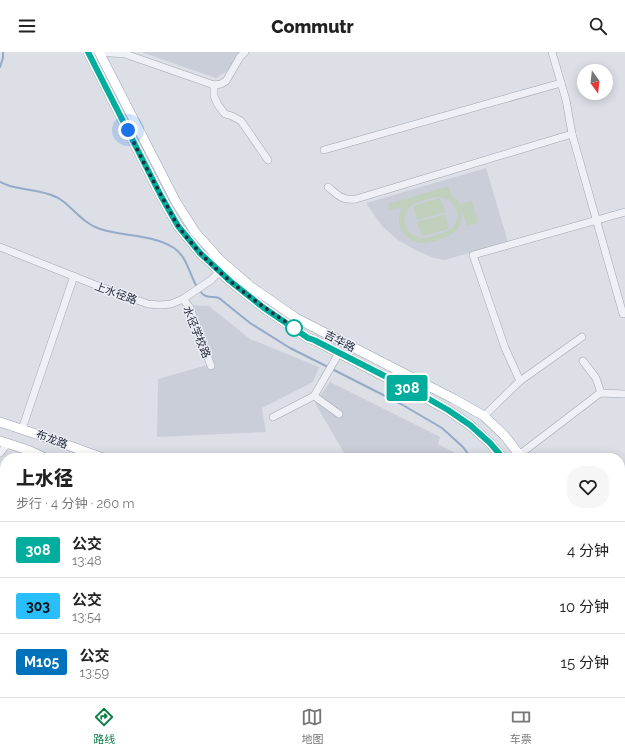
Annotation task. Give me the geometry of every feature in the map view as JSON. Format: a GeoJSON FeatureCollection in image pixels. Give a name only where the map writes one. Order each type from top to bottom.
{"type":"FeatureCollection","features":[{"type":"Feature","properties":{"kind":"main road","name":"吉华路"},"geometry":{"type":"LineString","coordinates":[[88,52],[161,196],[178,226],[200,253],[296,318],[454,399],[484,416],[504,435],[518,453]]}},
{"type":"Feature","properties":{"kind":"main road","name":"吉华路"},"geometry":{"type":"LineString","coordinates":[[99,52],[176,202],[195,232],[220,260],[230,281],[264,308],[308,338],[420,394],[460,418],[470,425],[498,453]]}},
{"type":"Feature","properties":{"kind":"main road","name":"布龙路"},"geometry":{"type":"LineString","coordinates":[[0,422],[89,453]]}},
{"type":"Feature","properties":{"kind":"main road","name":"布龙路"},"geometry":{"type":"LineString","coordinates":[[4,442],[32,453]]}},
{"type":"Feature","properties":{"kind":"street"},"geometry":{"type":"LineString","coordinates":[[99,52],[125,54],[214,85],[221,84],[226,81],[240,56],[245,52]]}},
{"type":"Feature","properties":{"kind":"street"},"geometry":{"type":"LineString","coordinates":[[552,52],[566,100],[572,134],[623,314]]}},
{"type":"Feature","properties":{"kind":"street"},"geometry":{"type":"LineString","coordinates":[[324,150],[561,83]]}},
{"type":"Feature","properties":{"kind":"street"},"geometry":{"type":"LineString","coordinates":[[214,85],[214,96],[221,110],[225,114],[241,121],[268,160]]}},
{"type":"Feature","properties":{"kind":"street"},"geometry":{"type":"LineString","coordinates":[[328,187],[343,199],[356,199],[572,134]]}},
{"type":"Feature","properties":{"kind":"street"},"geometry":{"type":"LineString","coordinates":[[520,381],[505,348],[473,255],[625,212]]}},
{"type":"Feature","properties":{"kind":"street","name":"上水径路"},"geometry":{"type":"LineString","coordinates":[[0,247],[148,304],[171,304],[185,298],[211,280],[223,268]]}},
{"type":"Feature","properties":{"kind":"street"},"geometry":{"type":"LineString","coordinates":[[22,429],[74,276]]}},
{"type":"Feature","properties":{"kind":"street","name":"水径学校路"},"geometry":{"type":"LineString","coordinates":[[185,298],[211,366]]}},
{"type":"Feature","properties":{"kind":"street"},"geometry":{"type":"LineString","coordinates":[[484,416],[520,381],[582,337]]}},
{"type":"Feature","properties":{"kind":"street"},"geometry":{"type":"LineString","coordinates":[[273,417],[314,396],[339,353]]}},
{"type":"Feature","properties":{"kind":"street"},"geometry":{"type":"LineString","coordinates":[[583,361],[596,378],[600,393]]}},
{"type":"Feature","properties":{"kind":"street"},"geometry":{"type":"LineString","coordinates":[[524,453],[600,393],[625,394]]}},
{"type":"Feature","properties":{"kind":"street"},"geometry":{"type":"LineString","coordinates":[[314,396],[339,414]]}},
{"type":"Feature","properties":{"kind":"street"},"geometry":{"type":"LineString","coordinates":[[0,453],[4,442]]}},
{"type":"Feature","properties":{"kind":"shaded area"},"geometry":{"type":"Polygon","coordinates":[[[141,52],[240,52],[227,71],[216,78],[141,52]]]}},
{"type":"Feature","properties":{"kind":"shaded area"},"geometry":{"type":"Polygon","coordinates":[[[486,168],[508,242],[444,260],[434,258],[415,250],[398,240],[383,227],[366,203],[486,168]]]}},
{"type":"Feature","properties":{"kind":"shaded area"},"geometry":{"type":"Polygon","coordinates":[[[185,305],[209,306],[250,339],[319,367],[313,382],[262,408],[266,432],[157,437],[158,379],[207,365],[185,305]]]}},
{"type":"Feature","properties":{"kind":"shaded area"},"geometry":{"type":"Polygon","coordinates":[[[330,382],[440,437],[438,444],[455,453],[344,453],[315,403],[330,382]]]}},
{"type":"Feature","properties":{"kind":"green space"},"geometry":{"type":"Polygon","coordinates":[[[449,186],[451,195],[461,206],[461,204],[472,201],[478,223],[467,226],[462,211],[460,224],[452,234],[431,242],[417,242],[405,235],[400,227],[399,217],[403,207],[390,210],[388,204],[449,186]],[[438,197],[419,201],[406,211],[406,227],[413,235],[423,238],[434,236],[452,228],[456,223],[457,218],[456,208],[449,200],[438,197]]]}},
{"type":"Feature","properties":{"kind":"green space"},"geometry":{"type":"Polygon","coordinates":[[[440,198],[445,212],[417,220],[413,206],[440,198]]]}},
{"type":"Feature","properties":{"kind":"green space"},"geometry":{"type":"Polygon","coordinates":[[[445,214],[449,229],[422,236],[417,222],[445,214]]]}},
{"type":"Feature","properties":{"kind":"waterway"},"geometry":{"type":"LineString","coordinates":[[0,67],[3,52]]}},
{"type":"Feature","properties":{"kind":"waterway"},"geometry":{"type":"LineString","coordinates":[[0,182],[12,187],[41,192],[57,197],[85,221],[100,229],[166,243],[179,252],[182,256],[197,287]]}},
{"type":"Feature","properties":{"kind":"waterway"},"geometry":{"type":"LineString","coordinates":[[200,291],[206,296],[219,298],[250,323],[290,348],[328,367]]}},
{"type":"Feature","properties":{"kind":"waterway"},"geometry":{"type":"LineString","coordinates":[[332,369],[401,404],[442,428],[463,447],[467,453]]}},
{"type":"Feature","properties":{"kind":"bus line","name":"308"},"geometry":{"type":"LineString","coordinates":[[88,52],[161,196],[178,226],[200,253],[230,281],[264,308],[308,338],[420,394],[448,410],[470,425],[499,453]]}},
{"type":"Feature","properties":{"kind":"route"},"geometry":{"type":"LineString","coordinates":[[128,130],[161,196],[178,226],[200,253],[230,281],[264,308],[294,328]]}}]}
